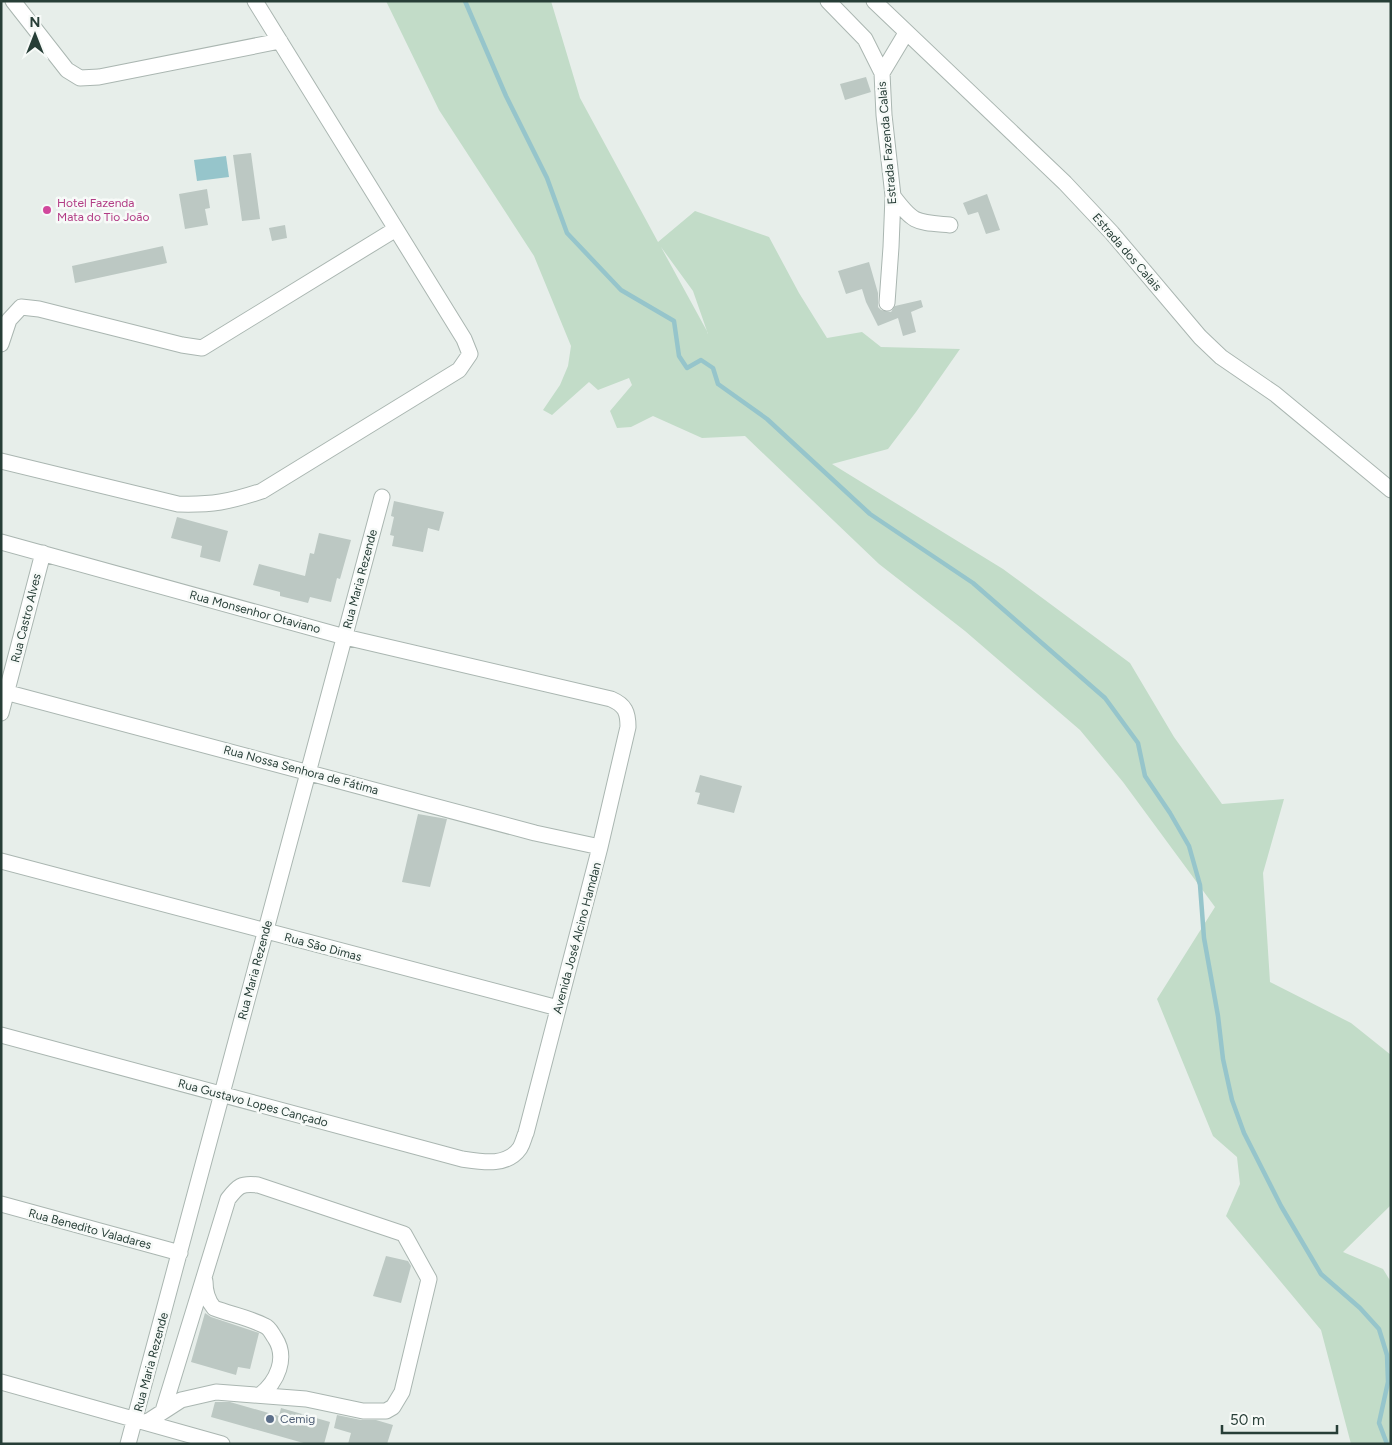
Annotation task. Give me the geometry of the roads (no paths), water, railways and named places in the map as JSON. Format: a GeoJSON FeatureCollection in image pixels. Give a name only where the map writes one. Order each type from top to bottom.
{"type":"FeatureCollection","features":[{"type":"Feature","properties":{"kind":"street"},"geometry":{"type":"LineString","coordinates":[[13,1],[67,70],[80,78],[108,75],[280,41]]}},
{"type":"Feature","properties":{"kind":"street"},"geometry":{"type":"LineString","coordinates":[[1,461],[178,504],[206,505],[235,500],[262,491],[459,370],[470,354],[464,339],[255,1]]}},
{"type":"Feature","properties":{"kind":"street","name":"Estrada Fazenda Calais"},"geometry":{"type":"LineString","coordinates":[[828,1],[865,39],[882,74],[884,115],[893,196],[886,303]]}},
{"type":"Feature","properties":{"kind":"street","name":"Estrada dos Calais"},"geometry":{"type":"LineString","coordinates":[[874,1],[1065,182],[1112,233],[1200,337],[1221,357],[1275,394],[1391,490]]}},
{"type":"Feature","properties":{"kind":"street"},"geometry":{"type":"LineString","coordinates":[[882,74],[906,33]]}},
{"type":"Feature","properties":{"kind":"street"},"geometry":{"type":"LineString","coordinates":[[893,196],[904,211],[914,220],[950,225]]}},
{"type":"Feature","properties":{"kind":"street"},"geometry":{"type":"LineString","coordinates":[[1,344],[9,320],[21,307],[202,348],[396,229]]}},
{"type":"Feature","properties":{"kind":"street","name":"Rua Maria Rezende"},"geometry":{"type":"LineString","coordinates":[[128,1444],[141,1420],[180,1253],[382,497]]}},
{"type":"Feature","properties":{"kind":"street","name":"Rua Monsenhor Otaviano"},"geometry":{"type":"LineString","coordinates":[[1,542],[345,637],[611,699],[619,702],[625,709]]}},
{"type":"Feature","properties":{"kind":"street","name":"Rua Castro Alves"},"geometry":{"type":"LineString","coordinates":[[1,713],[4,692],[43,553]]}},
{"type":"Feature","properties":{"kind":"street","name":"Rua Nossa Senhora de Fátima"},"geometry":{"type":"LineString","coordinates":[[4,692],[535,832],[600,847]]}},
{"type":"Feature","properties":{"kind":"street","name":"Avenida José Alcino Hamdan"},"geometry":{"type":"LineString","coordinates":[[506,1160],[520,1148],[526,1133],[600,847],[628,726],[628,716],[625,709]]}},
{"type":"Feature","properties":{"kind":"street","name":"Rua São Dimas"},"geometry":{"type":"LineString","coordinates":[[1,861],[558,1008]]}},
{"type":"Feature","properties":{"kind":"street","name":"Rua Gustavo Lopes Cançado"},"geometry":{"type":"LineString","coordinates":[[1,1035],[462,1159],[485,1163],[506,1160]]}},
{"type":"Feature","properties":{"kind":"street"},"geometry":{"type":"LineString","coordinates":[[141,1420],[164,1411],[181,1400],[216,1392],[306,1399],[364,1411],[386,1411],[394,1407],[402,1392],[428,1279],[404,1234],[258,1185],[246,1184],[237,1188],[228,1198],[164,1411]]}},
{"type":"Feature","properties":{"kind":"street","name":"Rua Benedito Valadares"},"geometry":{"type":"LineString","coordinates":[[1,1204],[180,1253]]}},
{"type":"Feature","properties":{"kind":"street"},"geometry":{"type":"LineString","coordinates":[[204,1277],[209,1303],[214,1308],[268,1326],[277,1342],[281,1362],[277,1377],[260,1396]]}},
{"type":"Feature","properties":{"kind":"street"},"geometry":{"type":"LineString","coordinates":[[1,1382],[222,1444]]}},
{"type":"Feature","properties":{"kind":"water"},"geometry":{"type":"Polygon","coordinates":[[[226,156],[229,177],[197,181],[194,160],[226,156]]]}},
{"type":"Feature","properties":{"kind":"waterway"},"geometry":{"type":"LineString","coordinates":[[465,1],[506,96],[547,178],[567,233],[621,290],[674,321],[679,356],[687,368],[701,360],[713,368],[718,384],[767,419],[870,514],[973,583],[1105,698],[1138,743],[1145,776],[1189,846],[1200,885],[1204,938],[1218,1016],[1223,1059],[1232,1100],[1244,1133],[1281,1206],[1321,1274],[1360,1308],[1379,1329],[1387,1355],[1388,1382],[1379,1423],[1387,1444]]}},
{"type":"Feature","properties":{"kind":"place","name":"Hotel Fazenda Mata do Tio João"},"geometry":{"type":"Point","coordinates":[47,210]}},
{"type":"Feature","properties":{"kind":"place","name":"Cemig"},"geometry":{"type":"Point","coordinates":[270,1419]}}]}
